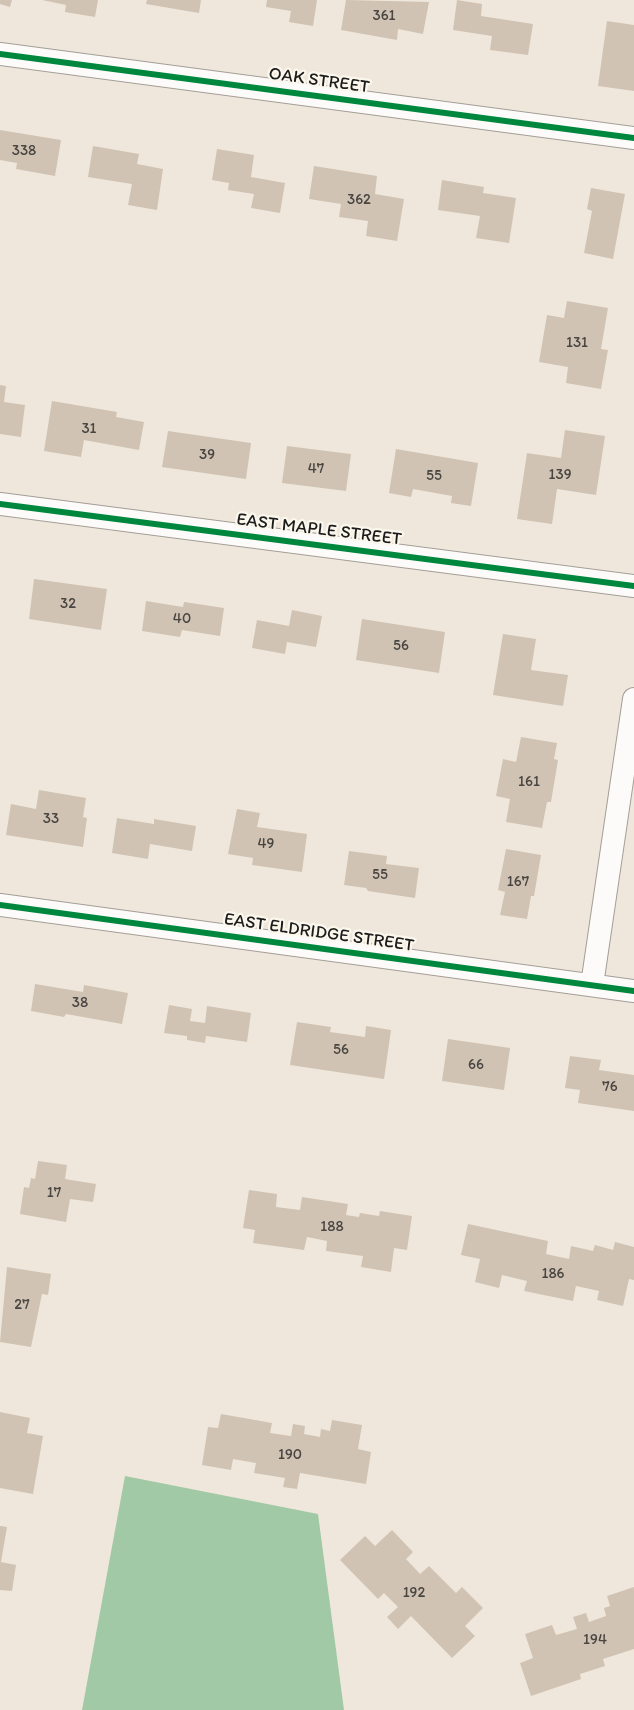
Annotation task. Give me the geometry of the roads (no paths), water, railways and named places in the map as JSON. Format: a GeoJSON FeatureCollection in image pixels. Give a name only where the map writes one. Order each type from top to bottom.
{"type":"FeatureCollection","features":[{"type":"Feature","properties":{"kind":"street","name":"OAK STREET"},"geometry":{"type":"LineString","coordinates":[[0,54],[634,138]]}},
{"type":"Feature","properties":{"kind":"street","name":"EAST MAPLE STREET"},"geometry":{"type":"LineString","coordinates":[[0,504],[634,586]]}},
{"type":"Feature","properties":{"kind":"street"},"geometry":{"type":"LineString","coordinates":[[592,985],[634,699]]}},
{"type":"Feature","properties":{"kind":"street","name":"EAST ELDRIDGE STREET"},"geometry":{"type":"LineString","coordinates":[[0,905],[634,990]]}}]}
